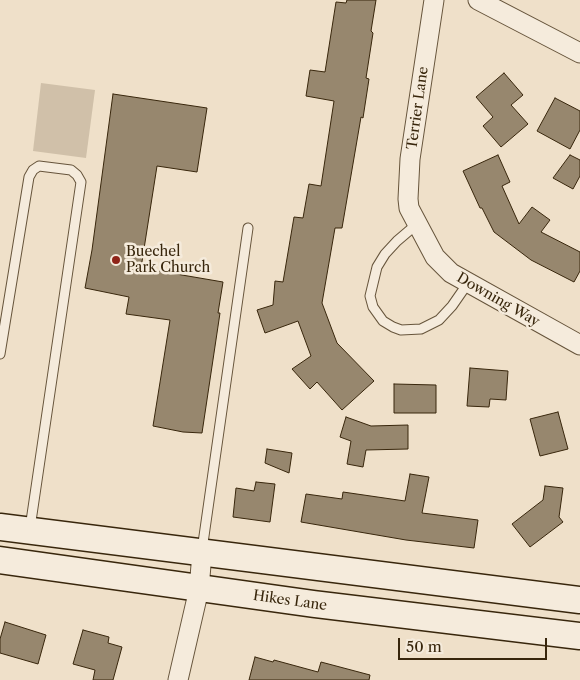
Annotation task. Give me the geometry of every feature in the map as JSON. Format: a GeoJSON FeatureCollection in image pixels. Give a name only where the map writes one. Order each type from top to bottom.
{"type":"FeatureCollection","features":[{"type":"Feature","properties":{"kind":"main road"},"geometry":{"type":"LineString","coordinates":[[0,527],[580,600]]}},
{"type":"Feature","properties":{"kind":"main road","name":"Hikes Lane"},"geometry":{"type":"LineString","coordinates":[[0,560],[199,589],[580,636]]}},
{"type":"Feature","properties":{"kind":"street","name":"Terrier Lane"},"geometry":{"type":"LineString","coordinates":[[415,220],[409,208],[408,199],[410,159],[434,0]]}},
{"type":"Feature","properties":{"kind":"street"},"geometry":{"type":"LineString","coordinates":[[478,0],[580,53]]}},
{"type":"Feature","properties":{"kind":"street","name":"Downing Way"},"geometry":{"type":"LineString","coordinates":[[415,220],[435,257],[451,273],[580,345]]}},
{"type":"Feature","properties":{"kind":"street"},"geometry":{"type":"LineString","coordinates":[[178,680],[199,589],[202,553]]}},
{"type":"Feature","properties":{"kind":"lane"},"geometry":{"type":"LineString","coordinates":[[0,354],[29,177],[33,170],[39,166],[71,170],[78,174],[81,182],[30,531]]}},
{"type":"Feature","properties":{"kind":"lane"},"geometry":{"type":"LineString","coordinates":[[415,220],[385,254],[377,267],[370,296],[373,307],[383,321],[401,330],[421,329],[439,320],[452,306],[468,283]]}},
{"type":"Feature","properties":{"kind":"lane"},"geometry":{"type":"LineString","coordinates":[[202,553],[248,228]]}},
{"type":"Feature","properties":{"kind":"shaded area"},"geometry":{"type":"Polygon","coordinates":[[[41,83],[95,90],[86,158],[33,151],[41,83]]]}},
{"type":"Feature","properties":{"kind":"building"},"geometry":{"type":"Polygon","coordinates":[[[347,0],[376,0],[366,78],[369,79],[363,118],[361,117],[342,228],[335,228],[322,303],[337,343],[374,381],[342,410],[317,382],[310,389],[292,369],[311,356],[298,321],[265,333],[257,310],[273,305],[275,281],[283,282],[294,217],[303,218],[309,184],[321,186],[334,101],[306,96],[310,70],[325,72],[336,2],[346,3],[347,0]]]}},
{"type":"Feature","properties":{"kind":"building"},"geometry":{"type":"Polygon","coordinates":[[[504,73],[523,95],[511,105],[528,124],[501,147],[483,126],[493,117],[476,97],[504,73]]]}},
{"type":"Feature","properties":{"kind":"building","name":"Buechel Park Church"},"geometry":{"type":"Polygon","coordinates":[[[113,94],[207,108],[197,172],[157,166],[141,268],[223,282],[202,433],[183,432],[153,426],[170,320],[126,314],[129,297],[85,288],[113,94]]]}},
{"type":"Feature","properties":{"kind":"building"},"geometry":{"type":"Polygon","coordinates":[[[555,98],[580,111],[580,130],[570,149],[537,131],[555,98]]]}},
{"type":"Feature","properties":{"kind":"building"},"geometry":{"type":"Polygon","coordinates":[[[498,155],[510,182],[502,186],[519,224],[532,207],[550,220],[541,232],[580,252],[580,271],[574,282],[531,260],[494,232],[482,208],[480,208],[463,171],[498,155]]]}},
{"type":"Feature","properties":{"kind":"building"},"geometry":{"type":"Polygon","coordinates":[[[570,155],[580,160],[580,176],[573,189],[553,178],[570,155]]]}},
{"type":"Feature","properties":{"kind":"building"},"geometry":{"type":"Polygon","coordinates":[[[470,368],[508,371],[506,400],[490,399],[489,407],[467,406],[470,368]]]}},
{"type":"Feature","properties":{"kind":"building"},"geometry":{"type":"Polygon","coordinates":[[[394,384],[436,385],[436,413],[394,413],[394,384]]]}},
{"type":"Feature","properties":{"kind":"building"},"geometry":{"type":"Polygon","coordinates":[[[558,412],[568,449],[540,456],[530,419],[558,412]]]}},
{"type":"Feature","properties":{"kind":"building"},"geometry":{"type":"Polygon","coordinates":[[[346,417],[371,426],[408,425],[408,449],[366,450],[363,467],[347,464],[351,441],[340,437],[346,417]]]}},
{"type":"Feature","properties":{"kind":"building"},"geometry":{"type":"Polygon","coordinates":[[[267,449],[292,453],[289,473],[265,463],[267,449]]]}},
{"type":"Feature","properties":{"kind":"building"},"geometry":{"type":"Polygon","coordinates":[[[410,474],[429,477],[422,513],[478,520],[474,548],[406,540],[301,522],[306,494],[342,499],[343,492],[405,501],[410,474]]]}},
{"type":"Feature","properties":{"kind":"building"},"geometry":{"type":"Polygon","coordinates":[[[256,482],[275,484],[270,522],[233,517],[236,488],[254,491],[256,482]]]}},
{"type":"Feature","properties":{"kind":"building"},"geometry":{"type":"Polygon","coordinates":[[[545,486],[563,488],[559,517],[563,522],[530,547],[512,524],[543,500],[545,486]]]}},
{"type":"Feature","properties":{"kind":"building"},"geometry":{"type":"Polygon","coordinates":[[[5,622],[46,635],[38,664],[0,653],[0,639],[5,622]]]}},
{"type":"Feature","properties":{"kind":"building"},"geometry":{"type":"Polygon","coordinates":[[[83,630],[109,637],[108,643],[122,647],[113,680],[93,680],[95,670],[73,664],[83,630]]]}},
{"type":"Feature","properties":{"kind":"building"},"geometry":{"type":"Polygon","coordinates":[[[255,657],[318,672],[321,662],[370,675],[369,680],[249,680],[255,657]]]}},
{"type":"Feature","properties":{"kind":"place","name":"Buechel Park Church"},"geometry":{"type":"Point","coordinates":[116,260]}}]}
